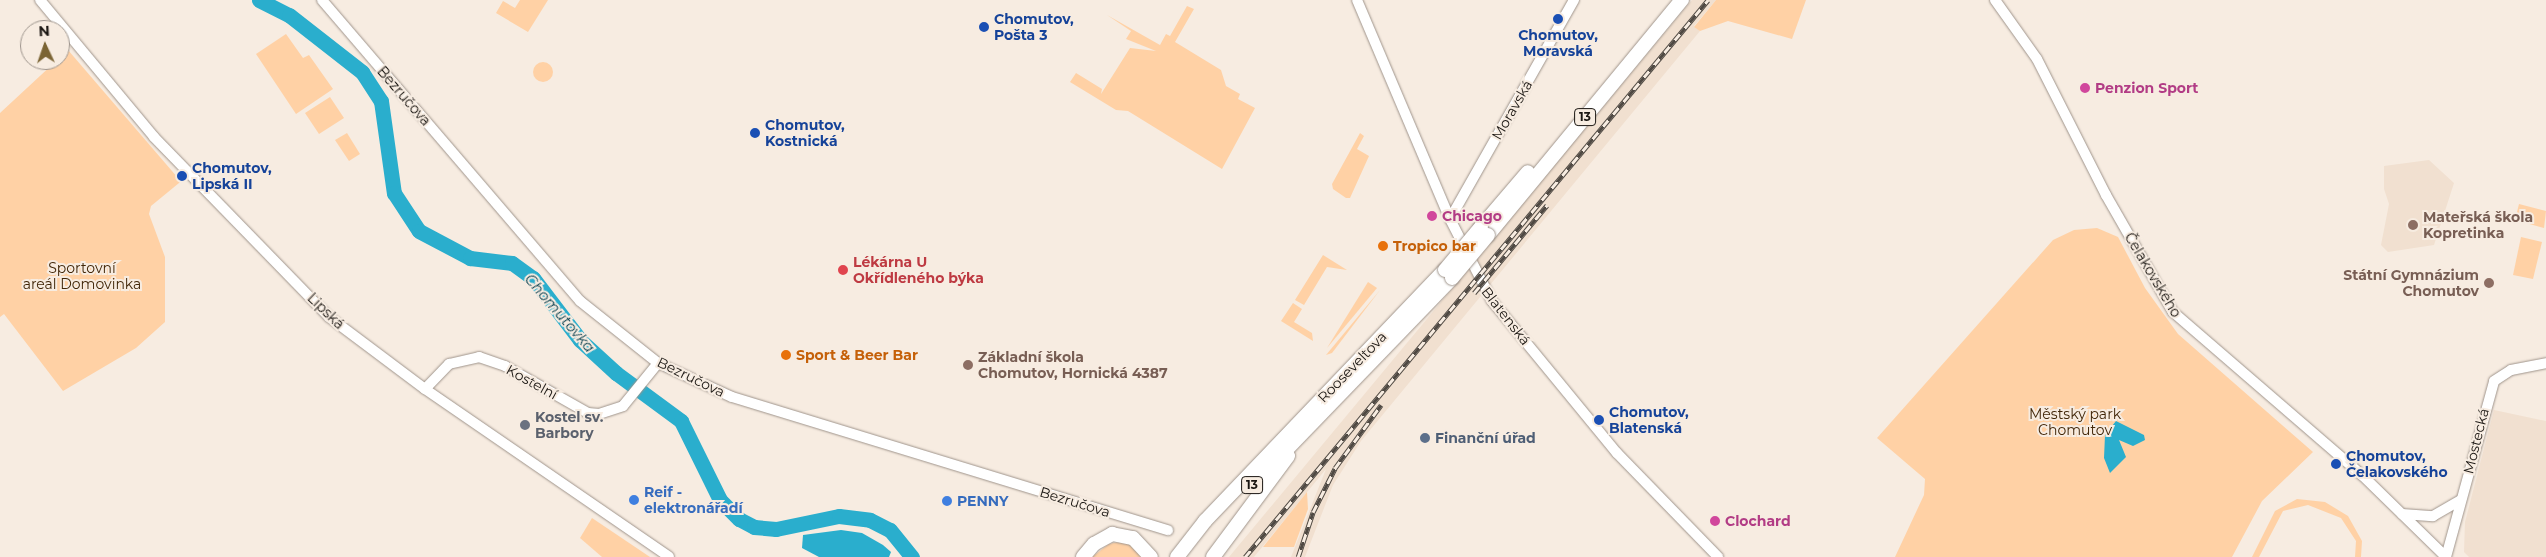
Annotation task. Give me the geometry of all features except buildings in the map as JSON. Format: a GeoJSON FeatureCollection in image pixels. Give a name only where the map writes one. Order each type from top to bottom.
{"type":"FeatureCollection","features":[{"type":"Feature","properties":{"kind":"highway","name":"13"},"geometry":{"type":"LineString","coordinates":[[1186,553],[1210,522],[1290,448],[1449,274],[1670,0]]}},
{"type":"Feature","properties":{"kind":"highway","name":"13"},"geometry":{"type":"LineString","coordinates":[[1484,231],[1682,0]]}},
{"type":"Feature","properties":{"kind":"highway","name":"Rooseveltova"},"geometry":{"type":"LineString","coordinates":[[1210,522],[1259,465],[1449,274]]}},
{"type":"Feature","properties":{"kind":"highway"},"geometry":{"type":"LineString","coordinates":[[1213,557],[1287,462],[1290,448]]}},
{"type":"Feature","properties":{"kind":"highway"},"geometry":{"type":"LineString","coordinates":[[1083,557],[1103,537],[1112,534],[1133,538],[1151,557]]}},
{"type":"Feature","properties":{"kind":"street","name":"Lipská"},"geometry":{"type":"LineString","coordinates":[[40,0],[154,137],[324,311],[425,389],[669,557]]}},
{"type":"Feature","properties":{"kind":"street","name":"Bezručova"},"geometry":{"type":"LineString","coordinates":[[322,0],[580,301],[658,363],[732,397],[1168,530]]}},
{"type":"Feature","properties":{"kind":"street","name":"Blatenská"},"geometry":{"type":"LineString","coordinates":[[1357,0],[1450,219],[1492,301],[1617,453],[1718,557]]}},
{"type":"Feature","properties":{"kind":"street","name":"Moravská"},"geometry":{"type":"LineString","coordinates":[[1450,219],[1574,0]]}},
{"type":"Feature","properties":{"kind":"street","name":"Čelakovského"},"geometry":{"type":"LineString","coordinates":[[1995,0],[2037,59],[2106,196],[2173,312],[2402,514],[2446,557]]}},
{"type":"Feature","properties":{"kind":"street","name":"Kostelní"},"geometry":{"type":"LineString","coordinates":[[425,389],[449,364],[471,356],[506,366],[594,414],[616,410],[632,395],[658,363]]}},
{"type":"Feature","properties":{"kind":"street","name":"Mostecká"},"geometry":{"type":"LineString","coordinates":[[2446,557],[2494,381],[2511,370],[2546,363]]}},
{"type":"Feature","properties":{"kind":"street"},"geometry":{"type":"LineString","coordinates":[[2402,514],[2434,516],[2461,500]]}},
{"type":"Feature","properties":{"kind":"shaded area"},"geometry":{"type":"Polygon","coordinates":[[[1692,0],[1716,0],[1694,26],[1700,31],[1361,441],[1333,485],[1305,557],[1291,557],[1326,469],[1254,557],[1229,557],[1692,0]]]}},
{"type":"Feature","properties":{"kind":"shaded area","name":"Mateřská škola Kopretinka"},"geometry":{"type":"Polygon","coordinates":[[[2429,160],[2454,183],[2434,245],[2388,252],[2381,245],[2389,204],[2384,189],[2384,166],[2429,160]]]}},
{"type":"Feature","properties":{"kind":"shaded area"},"geometry":{"type":"Polygon","coordinates":[[[2494,410],[2546,421],[2546,557],[2469,557],[2464,552],[2465,522],[2494,410]]]}},
{"type":"Feature","properties":{"kind":"green space"},"geometry":{"type":"Polygon","coordinates":[[[520,0],[548,0],[528,32],[496,13],[503,1],[515,8],[520,0]]]}},
{"type":"Feature","properties":{"kind":"green space"},"geometry":{"type":"Polygon","coordinates":[[[1716,0],[1806,0],[1792,39],[1728,21],[1700,31],[1694,27],[1716,0]]]}},
{"type":"Feature","properties":{"kind":"green space"},"geometry":{"type":"Polygon","coordinates":[[[1187,6],[1194,9],[1175,42],[1221,70],[1226,86],[1240,94],[1238,99],[1255,108],[1222,169],[1128,111],[1116,110],[1070,82],[1076,73],[1102,89],[1101,94],[1130,48],[1156,51],[1126,39],[1131,31],[1107,15],[1160,45],[1166,34],[1170,36],[1187,6]]]}},
{"type":"Feature","properties":{"kind":"green space"},"geometry":{"type":"Polygon","coordinates":[[[286,34],[303,58],[309,55],[333,89],[296,114],[256,54],[286,34]]]}},
{"type":"Feature","properties":{"kind":"green space","name":"Sportovní areál Domovinka"},"geometry":{"type":"Polygon","coordinates":[[[70,52],[178,178],[187,171],[190,174],[151,206],[149,214],[165,257],[165,322],[136,348],[63,391],[4,314],[0,317],[0,113],[46,70],[70,70],[70,52]]]}},
{"type":"Feature","properties":{"kind":"green space"},"geometry":{"type":"Polygon","coordinates":[[[539,62],[547,62],[553,68],[553,76],[547,82],[539,82],[533,76],[533,68],[539,62]]]}},
{"type":"Feature","properties":{"kind":"green space"},"geometry":{"type":"Polygon","coordinates":[[[330,97],[344,118],[319,134],[305,113],[330,97]]]}},
{"type":"Feature","properties":{"kind":"green space"},"geometry":{"type":"Polygon","coordinates":[[[347,133],[360,154],[349,161],[335,140],[347,133]]]}},
{"type":"Feature","properties":{"kind":"green space"},"geometry":{"type":"Polygon","coordinates":[[[1360,133],[1364,136],[1357,149],[1369,156],[1350,198],[1346,198],[1333,189],[1332,184],[1360,133]]]}},
{"type":"Feature","properties":{"kind":"green space"},"geometry":{"type":"Polygon","coordinates":[[[2519,204],[2546,211],[2544,228],[2515,220],[2519,204]]]}},
{"type":"Feature","properties":{"kind":"green space","name":"Městský park Chomutov"},"geometry":{"type":"Polygon","coordinates":[[[2097,228],[2118,237],[2145,288],[2178,334],[2313,452],[2262,501],[2232,557],[1895,557],[1924,495],[1925,479],[1877,438],[2053,240],[2074,230],[2097,228]]]}},
{"type":"Feature","properties":{"kind":"green space"},"geometry":{"type":"Polygon","coordinates":[[[2521,237],[2542,242],[2533,279],[2513,275],[2521,237]]]}},
{"type":"Feature","properties":{"kind":"green space"},"geometry":{"type":"Polygon","coordinates":[[[1323,255],[1347,270],[1327,267],[1304,305],[1295,300],[1323,255]]]}},
{"type":"Feature","properties":{"kind":"green space"},"geometry":{"type":"Polygon","coordinates":[[[1368,282],[1377,288],[1327,348],[1368,282]]]}},
{"type":"Feature","properties":{"kind":"green space"},"geometry":{"type":"Polygon","coordinates":[[[1380,290],[1332,353],[1326,355],[1380,290]]]}},
{"type":"Feature","properties":{"kind":"green space"},"geometry":{"type":"Polygon","coordinates":[[[1293,303],[1302,309],[1294,322],[1312,333],[1313,341],[1281,321],[1293,303]]]}},
{"type":"Feature","properties":{"kind":"green space"},"geometry":{"type":"Polygon","coordinates":[[[1307,492],[1308,509],[1294,547],[1263,547],[1307,492]]]}},
{"type":"Feature","properties":{"kind":"green space"},"geometry":{"type":"Polygon","coordinates":[[[2297,499],[2325,502],[2348,516],[2362,541],[2361,557],[2355,557],[2356,541],[2341,518],[2308,505],[2283,511],[2259,557],[2252,557],[2275,511],[2297,499]]]}},
{"type":"Feature","properties":{"kind":"green space"},"geometry":{"type":"Polygon","coordinates":[[[592,518],[650,557],[602,557],[580,538],[592,518]]]}},
{"type":"Feature","properties":{"kind":"green space"},"geometry":{"type":"Polygon","coordinates":[[[1124,541],[1138,549],[1142,557],[1092,557],[1109,544],[1124,541]]]}},
{"type":"Feature","properties":{"kind":"water"},"geometry":{"type":"Polygon","coordinates":[[[2116,421],[2144,435],[2145,440],[2133,446],[2119,440],[2126,457],[2110,473],[2104,458],[2105,435],[2116,421]]]}},
{"type":"Feature","properties":{"kind":"water"},"geometry":{"type":"Polygon","coordinates":[[[841,530],[862,533],[891,552],[889,557],[819,557],[802,548],[803,535],[841,530]]]}},
{"type":"Feature","properties":{"kind":"waterway","name":"Chomutovka"},"geometry":{"type":"LineString","coordinates":[[259,0],[289,15],[362,72],[381,101],[394,193],[419,231],[470,258],[512,263],[533,278],[580,340],[616,373],[681,421],[720,500],[739,519],[754,527],[776,529],[839,516],[870,520],[890,530],[912,557]]}},
{"type":"Feature","properties":{"kind":"railway"},"geometry":{"type":"LineString","coordinates":[[1245,557],[1708,0]]}},
{"type":"Feature","properties":{"kind":"railway"},"geometry":{"type":"LineString","coordinates":[[1474,293],[1547,205]]}},
{"type":"Feature","properties":{"kind":"railway"},"geometry":{"type":"LineString","coordinates":[[1298,557],[1313,512],[1335,468],[1381,405]]}},
{"type":"Feature","properties":{"kind":"place","name":"Chomutov, Moravská"},"geometry":{"type":"Point","coordinates":[1558,19]}},
{"type":"Feature","properties":{"kind":"place","name":"Chomutov, Pošta 3"},"geometry":{"type":"Point","coordinates":[984,27]}},
{"type":"Feature","properties":{"kind":"place","name":"Penzion Sport"},"geometry":{"type":"Point","coordinates":[2085,88]}},
{"type":"Feature","properties":{"kind":"place","name":"Chomutov, Kostnická"},"geometry":{"type":"Point","coordinates":[755,133]}},
{"type":"Feature","properties":{"kind":"place","name":"Chomutov, Lipská II"},"geometry":{"type":"Point","coordinates":[182,176]}},
{"type":"Feature","properties":{"kind":"place","name":"Chicago"},"geometry":{"type":"Point","coordinates":[1432,216]}},
{"type":"Feature","properties":{"kind":"place","name":"Mateřská škola Kopretinka"},"geometry":{"type":"Point","coordinates":[2413,225]}},
{"type":"Feature","properties":{"kind":"place","name":"Tropico bar"},"geometry":{"type":"Point","coordinates":[1383,246]}},
{"type":"Feature","properties":{"kind":"place","name":"Lékárna U Okřídleného býka"},"geometry":{"type":"Point","coordinates":[843,270]}},
{"type":"Feature","properties":{"kind":"place","name":"Státní Gymnázium Chomutov"},"geometry":{"type":"Point","coordinates":[2489,283]}},
{"type":"Feature","properties":{"kind":"place","name":"Sport & Beer Bar"},"geometry":{"type":"Point","coordinates":[786,355]}},
{"type":"Feature","properties":{"kind":"place","name":"Základní škola Chomutov, Hornická 4387"},"geometry":{"type":"Point","coordinates":[968,365]}},
{"type":"Feature","properties":{"kind":"place","name":"Chomutov, Blatenská"},"geometry":{"type":"Point","coordinates":[1599,420]}},
{"type":"Feature","properties":{"kind":"place","name":"Kostel sv. Barbory"},"geometry":{"type":"Point","coordinates":[525,425]}},
{"type":"Feature","properties":{"kind":"place","name":"Finanční úřad"},"geometry":{"type":"Point","coordinates":[1425,438]}},
{"type":"Feature","properties":{"kind":"place","name":"Chomutov, Čelakovského"},"geometry":{"type":"Point","coordinates":[2336,464]}},
{"type":"Feature","properties":{"kind":"place","name":"Reif - elektronářadí"},"geometry":{"type":"Point","coordinates":[634,500]}},
{"type":"Feature","properties":{"kind":"place","name":"PENNY"},"geometry":{"type":"Point","coordinates":[947,501]}},
{"type":"Feature","properties":{"kind":"place","name":"Clochard"},"geometry":{"type":"Point","coordinates":[1715,521]}}]}
